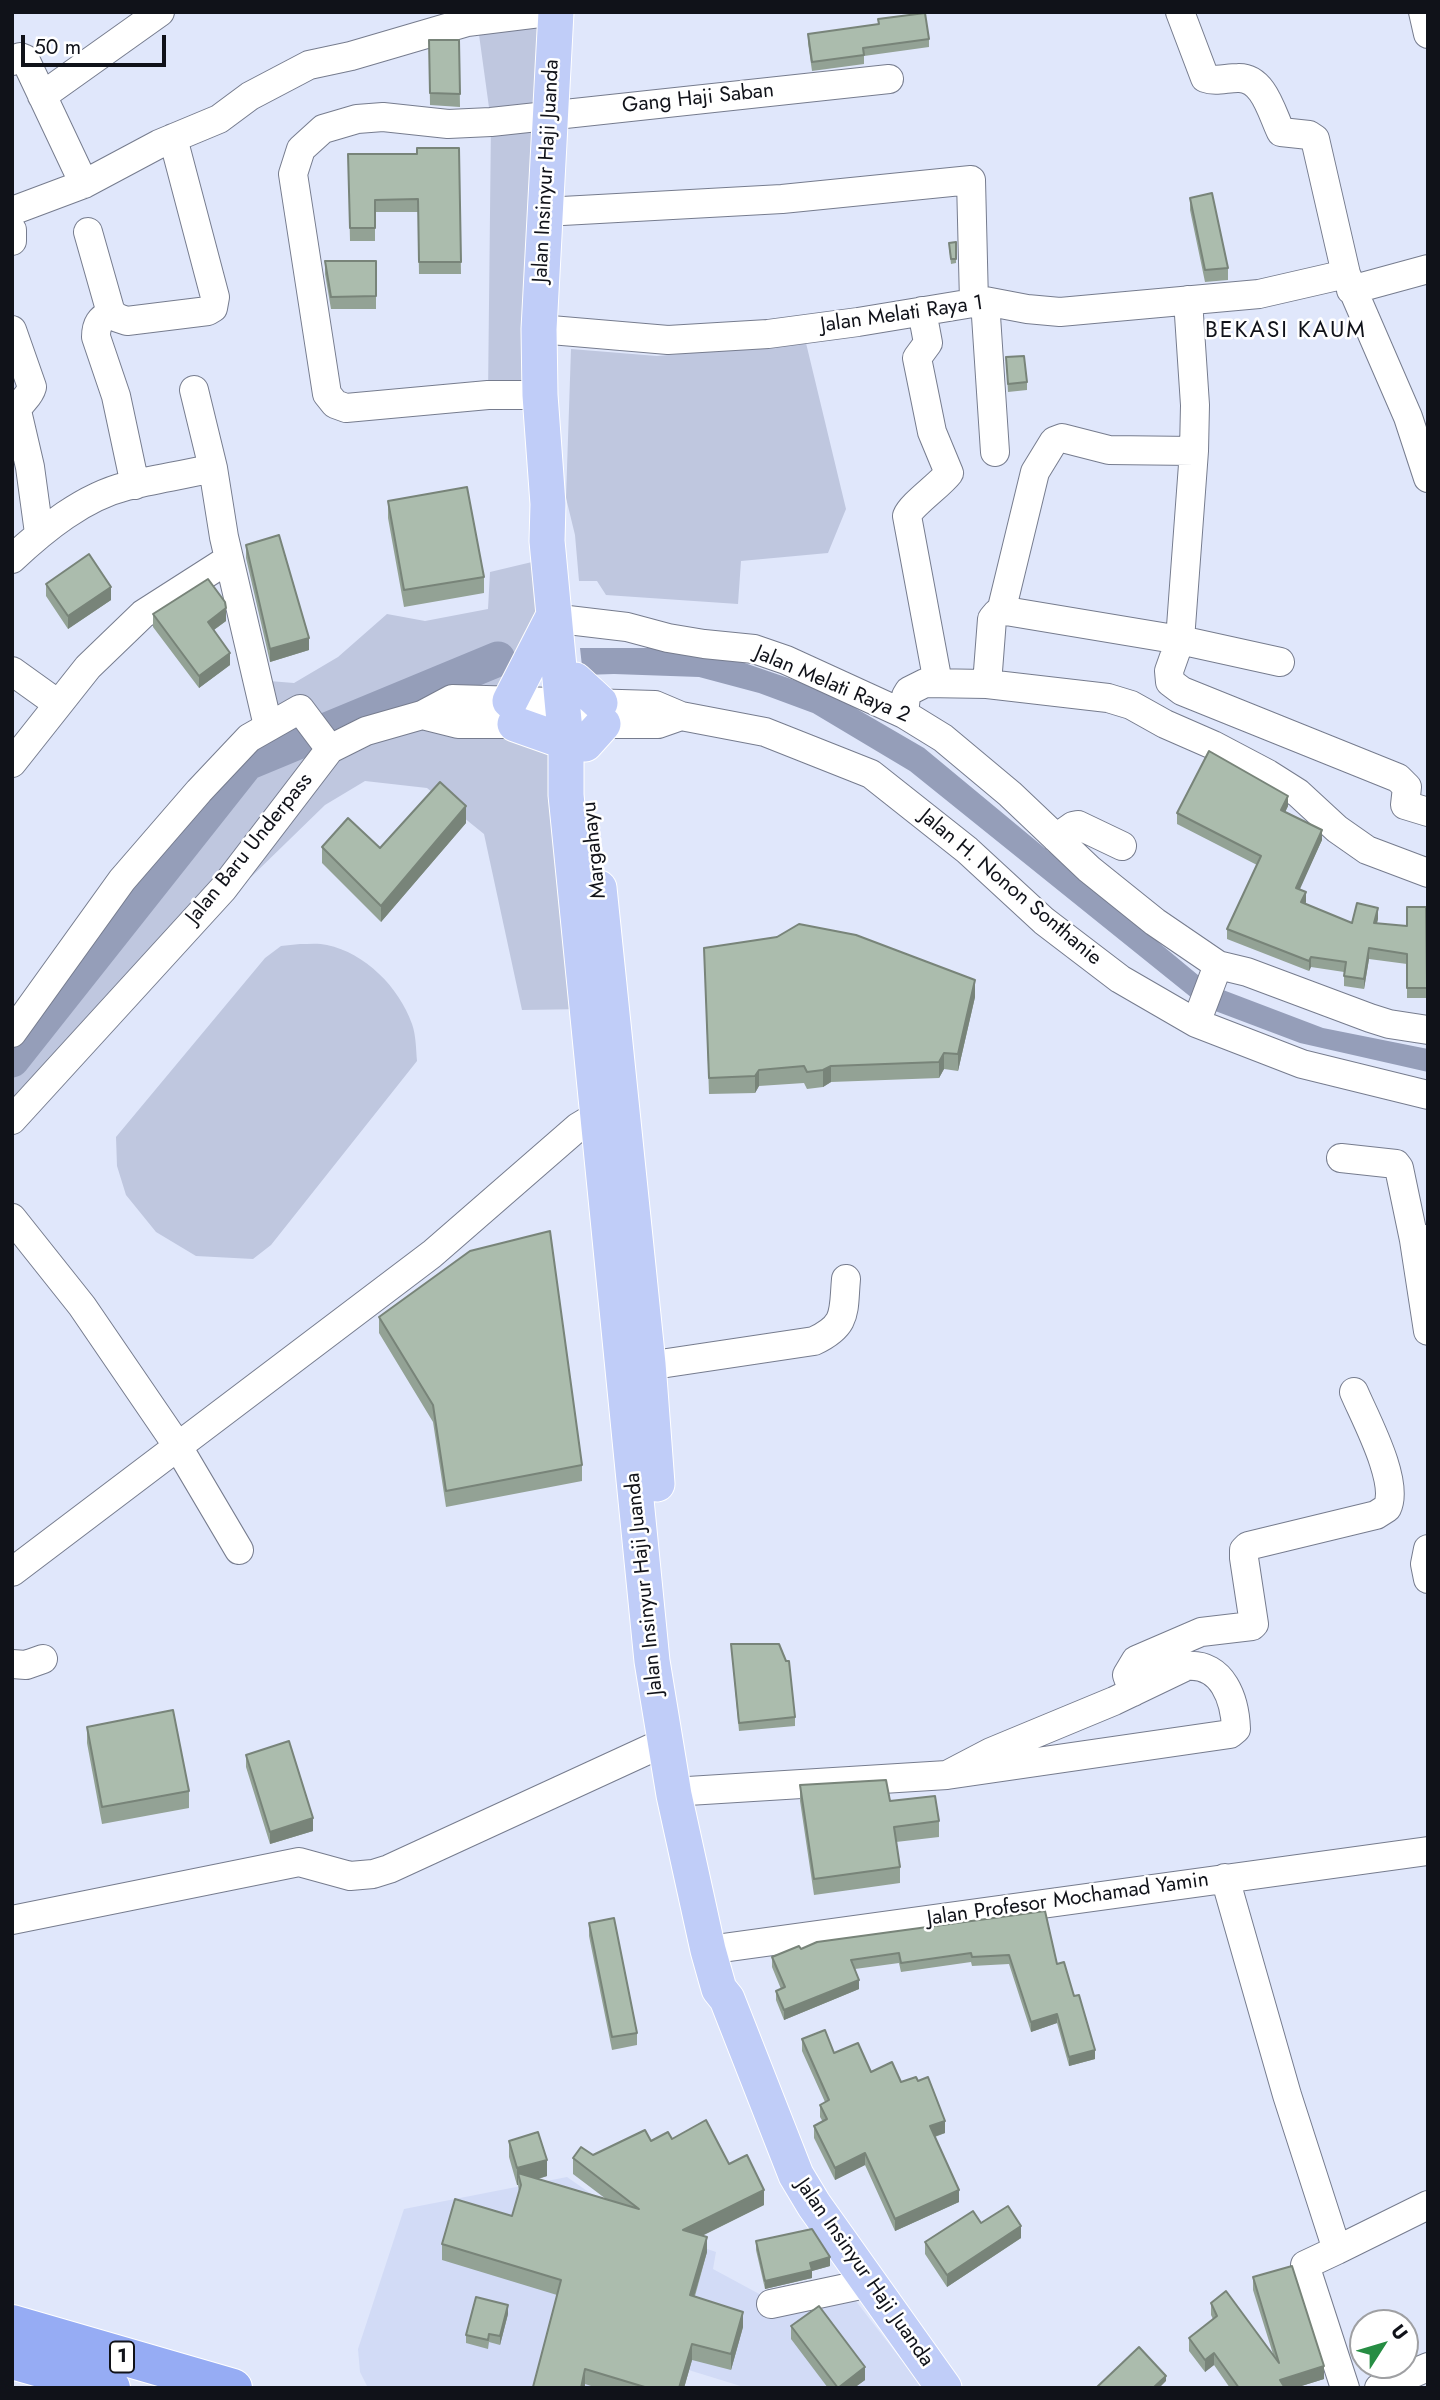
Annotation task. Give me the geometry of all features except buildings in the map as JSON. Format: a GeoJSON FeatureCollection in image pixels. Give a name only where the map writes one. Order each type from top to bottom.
{"type":"FeatureCollection","features":[{"type":"Feature","properties":{"kind":"highway","name":"1"},"geometry":{"type":"LineString","coordinates":[[12,2324],[233,2388]]}},
{"type":"Feature","properties":{"kind":"highway","name":"1"},"geometry":{"type":"LineString","coordinates":[[12,2360],[111,2388]]}},
{"type":"Feature","properties":{"kind":"main road","name":"Jalan Insinyur Haji Juanda"},"geometry":{"type":"LineString","coordinates":[[548,504],[540,395],[539,329],[556,12]]}},
{"type":"Feature","properties":{"kind":"main road"},"geometry":{"type":"LineString","coordinates":[[548,504],[560,542],[561,618],[512,712],[580,716]]}},
{"type":"Feature","properties":{"kind":"main road"},"geometry":{"type":"LineString","coordinates":[[548,504],[547,541],[561,618]]}},
{"type":"Feature","properties":{"kind":"main road","name":"Jalan Insinyur Haji Juanda"},"geometry":{"type":"LineString","coordinates":[[561,618],[580,716],[566,795],[615,1159],[662,1659],[681,1793],[714,1948],[719,1989],[727,1999],[796,2175],[944,2388]]}},
{"type":"Feature","properties":{"kind":"main road","name":"Jalan Insinyur Haji Juanda"},"geometry":{"type":"LineString","coordinates":[[662,1659],[665,1742],[681,1793]]}},
{"type":"Feature","properties":{"kind":"street"},"geometry":{"type":"LineString","coordinates":[[42,96],[160,12]]}},
{"type":"Feature","properties":{"kind":"street"},"geometry":{"type":"LineString","coordinates":[[12,211],[84,184],[173,138],[219,119],[250,96],[309,65],[351,56],[467,22],[548,12]]}},
{"type":"Feature","properties":{"kind":"street"},"geometry":{"type":"LineString","coordinates":[[1423,12],[1428,34]]}},
{"type":"Feature","properties":{"kind":"street"},"geometry":{"type":"LineString","coordinates":[[1186,14],[1205,78],[1212,81],[1241,78],[1250,80],[1264,95],[1281,132],[1309,135],[1315,139],[1348,282],[1408,416],[1428,478]]}},
{"type":"Feature","properties":{"kind":"street"},"geometry":{"type":"LineString","coordinates":[[12,61],[20,57],[25,59],[84,184]]}},
{"type":"Feature","properties":{"kind":"street","name":"Gang Haji Saban"},"geometry":{"type":"LineString","coordinates":[[540,395],[488,395],[346,408],[335,404],[327,394],[293,174],[302,149],[323,129],[358,119],[383,117],[448,124],[491,122],[889,79]]}},
{"type":"Feature","properties":{"kind":"street"},"geometry":{"type":"LineString","coordinates":[[88,232],[111,313],[117,318],[127,321],[214,308],[215,297],[173,138]]}},
{"type":"Feature","properties":{"kind":"street"},"geometry":{"type":"LineString","coordinates":[[544,212],[782,199],[971,180],[979,302],[995,452]]}},
{"type":"Feature","properties":{"kind":"street"},"geometry":{"type":"LineString","coordinates":[[12,230],[12,241]]}},
{"type":"Feature","properties":{"kind":"street","name":"Jalan Melati Raya 1"},"geometry":{"type":"LineString","coordinates":[[539,329],[668,340],[768,334],[979,302],[1060,312],[1259,294],[1428,269]]}},
{"type":"Feature","properties":{"kind":"street"},"geometry":{"type":"LineString","coordinates":[[1188,300],[1195,405],[1194,450],[1180,640],[1169,671],[1170,682],[1173,686],[1398,778],[1407,787],[1405,805],[1428,813]]}},
{"type":"Feature","properties":{"kind":"street"},"geometry":{"type":"LineString","coordinates":[[922,311],[928,343],[917,358],[932,432],[949,473],[909,510],[907,516],[939,683]]}},
{"type":"Feature","properties":{"kind":"street"},"geometry":{"type":"LineString","coordinates":[[111,313],[102,318],[96,327],[96,337],[116,396],[135,485]]}},
{"type":"Feature","properties":{"kind":"street"},"geometry":{"type":"LineString","coordinates":[[12,330],[32,387],[17,411],[21,467],[39,533]]}},
{"type":"Feature","properties":{"kind":"street"},"geometry":{"type":"LineString","coordinates":[[194,390],[213,468],[229,559],[268,726]]}},
{"type":"Feature","properties":{"kind":"street"},"geometry":{"type":"LineString","coordinates":[[987,684],[992,619],[1001,612],[1035,472],[1054,441],[1062,438],[1110,450],[1194,450]]}},
{"type":"Feature","properties":{"kind":"street"},"geometry":{"type":"LineString","coordinates":[[12,559],[39,533],[91,500],[135,485],[213,468]]}},
{"type":"Feature","properties":{"kind":"street"},"geometry":{"type":"LineString","coordinates":[[12,763],[88,667],[143,614],[229,559]]}},
{"type":"Feature","properties":{"kind":"street"},"geometry":{"type":"LineString","coordinates":[[1001,612],[1180,640],[1280,662]]}},
{"type":"Feature","properties":{"kind":"street","name":"Jalan Melati Raya 2"},"geometry":{"type":"LineString","coordinates":[[561,618],[627,627],[704,644],[754,649],[786,660],[904,714],[943,738],[1010,794],[1089,869],[1154,922],[1218,965],[1247,972],[1389,1024],[1428,1030]]}},
{"type":"Feature","properties":{"kind":"street"},"geometry":{"type":"LineString","coordinates":[[12,671],[58,704]]}},
{"type":"Feature","properties":{"kind":"street"},"geometry":{"type":"LineString","coordinates":[[904,714],[906,696],[913,687],[925,683],[987,684],[1088,694],[1131,705],[1268,774],[1298,793],[1337,829],[1367,850],[1428,873]]}},
{"type":"Feature","properties":{"kind":"street","name":"Jalan Baru Underpass"},"geometry":{"type":"LineString","coordinates":[[12,1120],[223,889],[330,748],[366,731],[422,715],[452,699],[512,712]]}},
{"type":"Feature","properties":{"kind":"street"},"geometry":{"type":"LineString","coordinates":[[12,1034],[122,880],[249,738],[300,709],[330,748]]}},
{"type":"Feature","properties":{"kind":"street","name":"Jalan H. Nonon Sonthanie"},"geometry":{"type":"LineString","coordinates":[[580,716],[658,724],[681,716],[765,732],[871,774],[967,850],[1044,921],[1120,979],[1196,1023],[1301,1064],[1428,1095]]}},
{"type":"Feature","properties":{"kind":"street"},"geometry":{"type":"LineString","coordinates":[[1056,838],[1078,825],[1122,846]]}},
{"type":"Feature","properties":{"kind":"street"},"geometry":{"type":"LineString","coordinates":[[1196,1023],[1218,965]]}},
{"type":"Feature","properties":{"kind":"street"},"geometry":{"type":"LineString","coordinates":[[12,1572],[432,1254],[578,1127],[588,1121],[610,1120]]}},
{"type":"Feature","properties":{"kind":"street"},"geometry":{"type":"LineString","coordinates":[[1341,1158],[1394,1162],[1398,1166],[1421,1240],[1428,1331]]}},
{"type":"Feature","properties":{"kind":"street"},"geometry":{"type":"LineString","coordinates":[[12,1218],[82,1306],[177,1446],[239,1549]]}},
{"type":"Feature","properties":{"kind":"street"},"geometry":{"type":"LineString","coordinates":[[667,1363],[822,1337],[842,1319],[846,1279]]}},
{"type":"Feature","properties":{"kind":"street"},"geometry":{"type":"LineString","coordinates":[[1133,1692],[1127,1675],[1136,1660],[1201,1632],[1254,1624],[1244,1558],[1244,1550],[1248,1546],[1376,1515],[1387,1508],[1390,1495],[1387,1477],[1354,1392]]}},
{"type":"Feature","properties":{"kind":"street"},"geometry":{"type":"LineString","coordinates":[[1428,1549],[1425,1553],[1428,1579]]}},
{"type":"Feature","properties":{"kind":"street"},"geometry":{"type":"LineString","coordinates":[[12,1664],[26,1665],[43,1659]]}},
{"type":"Feature","properties":{"kind":"street"},"geometry":{"type":"LineString","coordinates":[[681,1793],[947,1775],[1230,1734],[1236,1729],[1232,1697],[1217,1676],[1203,1667],[1186,1665],[1133,1692],[1001,1748],[947,1775]]}},
{"type":"Feature","properties":{"kind":"street"},"geometry":{"type":"LineString","coordinates":[[12,1920],[299,1862],[350,1877],[373,1874],[665,1742]]}},
{"type":"Feature","properties":{"kind":"street","name":"Jalan Profesor Mochamad Yamin"},"geometry":{"type":"LineString","coordinates":[[714,1948],[1428,1851]]}},
{"type":"Feature","properties":{"kind":"street"},"geometry":{"type":"LineString","coordinates":[[1225,1878],[1287,2095],[1337,2250]]}},
{"type":"Feature","properties":{"kind":"street"},"geometry":{"type":"LineString","coordinates":[[1345,2388],[1305,2265],[1428,2205]]}},
{"type":"Feature","properties":{"kind":"street"},"geometry":{"type":"LineString","coordinates":[[771,2304],[870,2283]]}},
{"type":"Feature","properties":{"kind":"street"},"geometry":{"type":"LineString","coordinates":[[1379,2388],[1428,2367]]}},
{"type":"Feature","properties":{"kind":"shaded area"},"geometry":{"type":"Polygon","coordinates":[[[548,12],[540,395],[488,395],[491,122],[477,20],[548,12]]]}},
{"type":"Feature","properties":{"kind":"shaded area"},"geometry":{"type":"Polygon","coordinates":[[[806,343],[846,509],[828,553],[741,561],[738,604],[606,595],[597,581],[579,581],[575,535],[566,498],[571,349],[657,356],[806,343]]]}},
{"type":"Feature","properties":{"kind":"shaded area"},"geometry":{"type":"Polygon","coordinates":[[[532,562],[554,615],[510,701],[566,742],[587,1009],[522,1010],[484,834],[427,788],[365,781],[325,805],[251,877],[223,889],[12,1120],[12,1033],[268,726],[257,680],[294,683],[338,657],[387,614],[425,621],[488,609],[490,572],[532,562]]]}},
{"type":"Feature","properties":{"kind":"shaded area"},"geometry":{"type":"Polygon","coordinates":[[[580,648],[674,648],[733,659],[826,691],[924,748],[1210,985],[1323,1028],[1428,1049],[1428,1072],[1300,1043],[1202,1006],[910,771],[813,713],[759,693],[699,677],[583,675],[580,648]]]}},
{"type":"Feature","properties":{"kind":"shaded area"},"geometry":{"type":"Polygon","coordinates":[[[324,944],[341,949],[379,974],[399,997],[406,1010],[414,1033],[417,1061],[271,1245],[253,1259],[196,1256],[156,1232],[126,1195],[117,1166],[116,1137],[265,958],[281,946],[324,944]]]}},
{"type":"Feature","properties":{"kind":"shaded area"},"geometry":{"type":"Polygon","coordinates":[[[567,2177],[636,2225],[716,2252],[713,2269],[763,2296],[852,2296],[923,2388],[747,2388],[601,2343],[591,2388],[368,2388],[360,2372],[358,2349],[404,2209],[567,2177]]]}},
{"type":"Feature","properties":{"kind":"waterway"},"geometry":{"type":"LineString","coordinates":[[12,1060],[247,763],[498,659]]}},
{"type":"Feature","properties":{"kind":"district","name":"BEKASI KAUM"},"geometry":{"type":"Point","coordinates":[1286,331]}}]}
